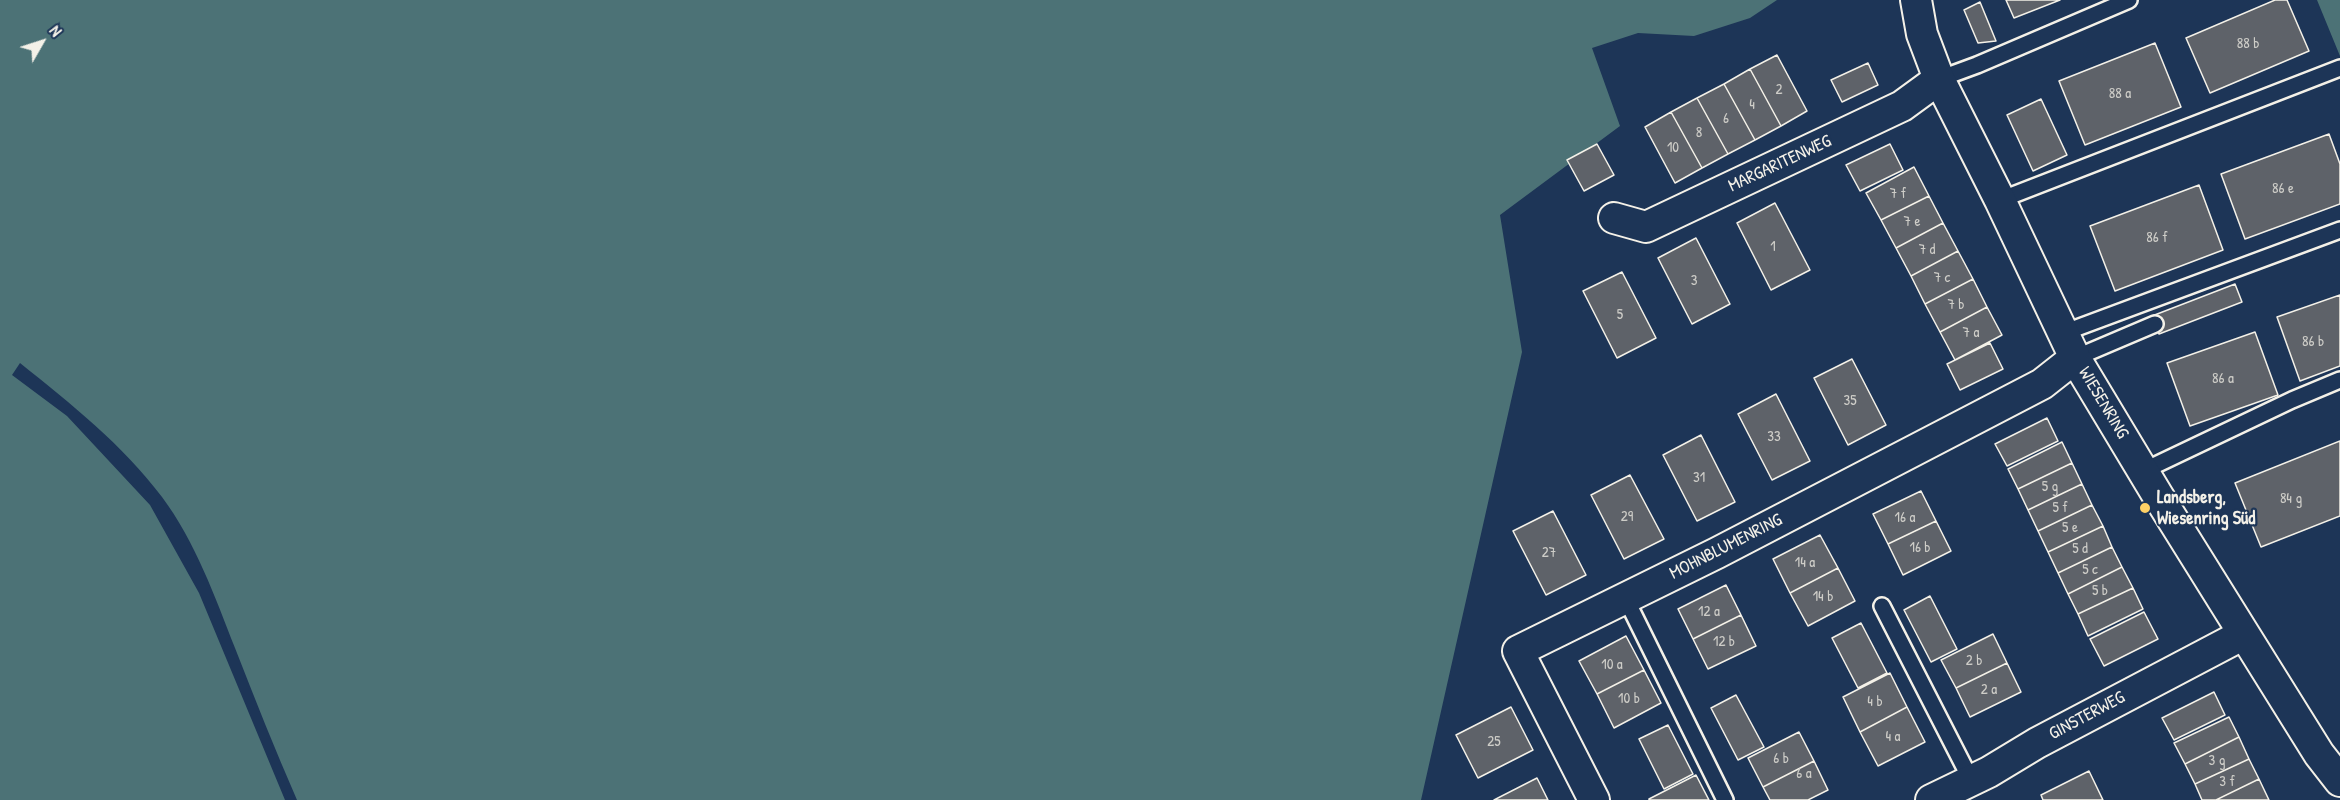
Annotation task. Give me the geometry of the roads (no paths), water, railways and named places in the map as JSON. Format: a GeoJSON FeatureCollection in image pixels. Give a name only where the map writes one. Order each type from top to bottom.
{"type":"FeatureCollection","features":[{"type":"Feature","properties":{"kind":"street","name":"WIESENRING"},"geometry":{"type":"LineString","coordinates":[[1916,0],[1922,34],[1939,79],[2069,345],[2143,471],[2244,634],[2319,754],[2340,781]]}},
{"type":"Feature","properties":{"kind":"street","name":"MARGARITENWEG"},"geometry":{"type":"LineString","coordinates":[[1614,218],[1646,227],[1902,106],[1939,79]]}},
{"type":"Feature","properties":{"kind":"street","name":"MOHNBLUMENRING"},"geometry":{"type":"LineString","coordinates":[[1594,800],[1518,651],[1626,599],[2042,384],[2069,345]]}},
{"type":"Feature","properties":{"kind":"street","name":"GINSTERWEG"},"geometry":{"type":"LineString","coordinates":[[1931,800],[2244,634]]}},
{"type":"Feature","properties":{"kind":"lane"},"geometry":{"type":"LineString","coordinates":[[1939,79],[2128,0]]}},
{"type":"Feature","properties":{"kind":"lane"},"geometry":{"type":"LineString","coordinates":[[2000,200],[2340,68]]}},
{"type":"Feature","properties":{"kind":"lane"},"geometry":{"type":"LineString","coordinates":[[2069,345],[2340,230]]}},
{"type":"Feature","properties":{"kind":"lane"},"geometry":{"type":"LineString","coordinates":[[2069,345],[2155,324]]}},
{"type":"Feature","properties":{"kind":"lane"},"geometry":{"type":"LineString","coordinates":[[2143,471],[2292,399],[2340,380]]}},
{"type":"Feature","properties":{"kind":"lane"},"geometry":{"type":"LineString","coordinates":[[1626,599],[1725,800]]}},
{"type":"Feature","properties":{"kind":"lane"},"geometry":{"type":"LineString","coordinates":[[1882,606],[1971,780]]}},
{"type":"Feature","properties":{"kind":"place","name":"Landsberg, Wiesenring Süd"},"geometry":{"type":"Point","coordinates":[2145,508]}}]}
